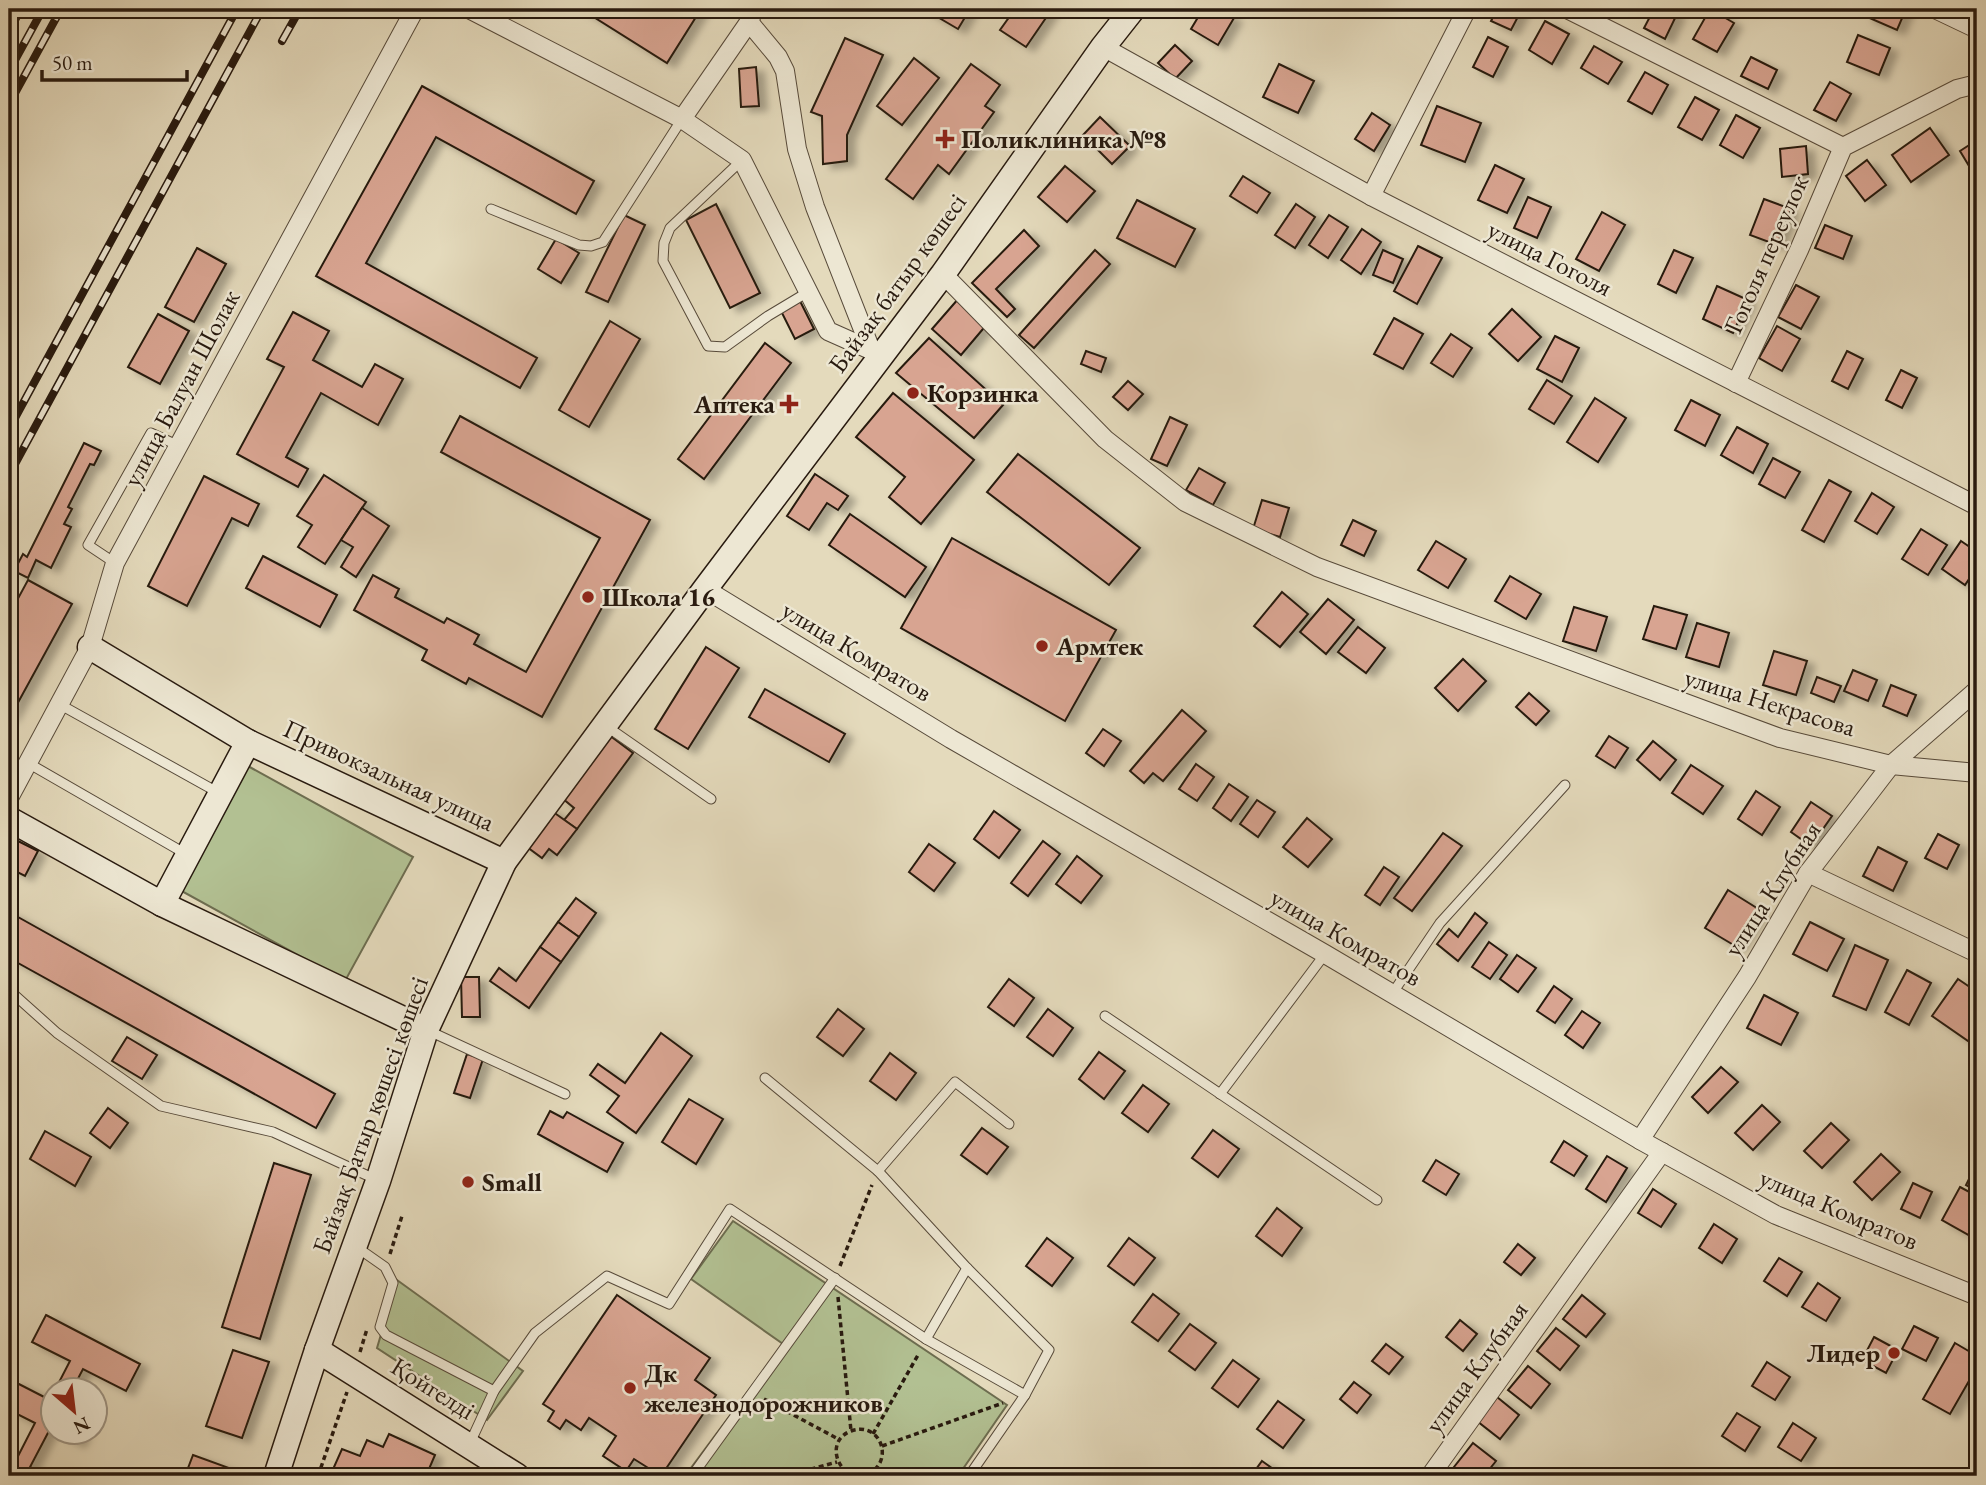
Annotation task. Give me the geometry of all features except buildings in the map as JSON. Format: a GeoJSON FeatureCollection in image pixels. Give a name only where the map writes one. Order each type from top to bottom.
{"type":"FeatureCollection","features":[{"type":"Feature","properties":{"kind":"main road","name":"Байзақ батыр көшесі"},"geometry":{"type":"LineString","coordinates":[[705,589],[876,352],[943,274],[1103,47],[1133,9]]}},
{"type":"Feature","properties":{"kind":"main road","name":"Байзақ Батыр қөшесі көшесі"},"geometry":{"type":"LineString","coordinates":[[276,1476],[317,1350],[378,1181],[426,1030],[504,862],[705,589]]}},
{"type":"Feature","properties":{"kind":"main road","name":"Привокзальная улица"},"geometry":{"type":"LineString","coordinates":[[90,647],[248,742],[504,862]]}},
{"type":"Feature","properties":{"kind":"main road","name":"Привокзальная улица"},"geometry":{"type":"LineString","coordinates":[[162,904],[248,742]]}},
{"type":"Feature","properties":{"kind":"main road"},"geometry":{"type":"LineString","coordinates":[[9,819],[162,904],[426,1030]]}},
{"type":"Feature","properties":{"kind":"main road","name":"Қойгелді"},"geometry":{"type":"LineString","coordinates":[[317,1350],[517,1476]]}},
{"type":"Feature","properties":{"kind":"street","name":"улица Балуан Шолак"},"geometry":{"type":"LineString","coordinates":[[9,798],[90,647],[115,563],[415,9]]}},
{"type":"Feature","properties":{"kind":"street"},"geometry":{"type":"LineString","coordinates":[[469,9],[682,119],[742,160],[828,331],[876,352]]}},
{"type":"Feature","properties":{"kind":"street"},"geometry":{"type":"LineString","coordinates":[[1371,196],[1467,9]]}},
{"type":"Feature","properties":{"kind":"street"},"geometry":{"type":"LineString","coordinates":[[1567,9],[1843,147],[1958,89],[1977,83]]}},
{"type":"Feature","properties":{"kind":"street"},"geometry":{"type":"LineString","coordinates":[[1935,9],[1977,29]]}},
{"type":"Feature","properties":{"kind":"street"},"geometry":{"type":"LineString","coordinates":[[682,119],[752,15],[785,71],[797,149],[815,207],[876,352]]}},
{"type":"Feature","properties":{"kind":"street","name":"улица Гоголя"},"geometry":{"type":"LineString","coordinates":[[1103,47],[1371,196],[1977,506]]}},
{"type":"Feature","properties":{"kind":"street","name":"Гоголя переулок"},"geometry":{"type":"LineString","coordinates":[[1736,383],[1799,250],[1843,147]]}},
{"type":"Feature","properties":{"kind":"street","name":"улица Некрасова"},"geometry":{"type":"LineString","coordinates":[[943,274],[1105,439],[1185,502],[1317,567],[1780,738],[1891,765],[1977,773]]}},
{"type":"Feature","properties":{"kind":"street","name":"улица Комратов"},"geometry":{"type":"LineString","coordinates":[[705,589],[951,739],[1325,954],[1640,1140],[1776,1215],[1977,1296]]}},
{"type":"Feature","properties":{"kind":"street","name":"улица Клубная"},"geometry":{"type":"LineString","coordinates":[[1640,1140],[1747,977],[1808,873],[1891,765],[1977,690]]}},
{"type":"Feature","properties":{"kind":"street"},"geometry":{"type":"LineString","coordinates":[[1808,873],[1977,953]]}},
{"type":"Feature","properties":{"kind":"street","name":"улица Клубная"},"geometry":{"type":"LineString","coordinates":[[1430,1476],[1662,1152]]}},
{"type":"Feature","properties":{"kind":"lane"},"geometry":{"type":"LineString","coordinates":[[491,209],[579,244],[591,246],[603,242],[682,119]]}},
{"type":"Feature","properties":{"kind":"lane"},"geometry":{"type":"LineString","coordinates":[[742,160],[670,228],[664,243],[663,261],[708,346],[725,346],[808,292]]}},
{"type":"Feature","properties":{"kind":"lane"},"geometry":{"type":"LineString","coordinates":[[115,563],[88,545],[151,433],[179,446]]}},
{"type":"Feature","properties":{"kind":"lane"},"geometry":{"type":"LineString","coordinates":[[59,704],[220,794]]}},
{"type":"Feature","properties":{"kind":"lane"},"geometry":{"type":"LineString","coordinates":[[605,725],[710,799]]}},
{"type":"Feature","properties":{"kind":"lane"},"geometry":{"type":"LineString","coordinates":[[28,762],[187,855]]}},
{"type":"Feature","properties":{"kind":"lane"},"geometry":{"type":"LineString","coordinates":[[1392,994],[1440,923],[1565,785]]}},
{"type":"Feature","properties":{"kind":"lane"},"geometry":{"type":"LineString","coordinates":[[1220,1094],[1325,954]]}},
{"type":"Feature","properties":{"kind":"lane"},"geometry":{"type":"LineString","coordinates":[[9,990],[57,1033],[161,1106],[273,1132],[378,1181]]}},
{"type":"Feature","properties":{"kind":"lane"},"geometry":{"type":"LineString","coordinates":[[1105,1016],[1377,1200]]}},
{"type":"Feature","properties":{"kind":"lane"},"geometry":{"type":"LineString","coordinates":[[426,1030],[565,1094]]}},
{"type":"Feature","properties":{"kind":"lane"},"geometry":{"type":"LineString","coordinates":[[765,1078],[877,1171],[967,1268],[1049,1350],[1025,1395],[969,1476]]}},
{"type":"Feature","properties":{"kind":"lane"},"geometry":{"type":"LineString","coordinates":[[877,1171],[955,1082],[1009,1124]]}},
{"type":"Feature","properties":{"kind":"lane"},"geometry":{"type":"LineString","coordinates":[[468,1446],[494,1391],[535,1333],[607,1276],[669,1304],[730,1209],[926,1339],[1025,1395]]}},
{"type":"Feature","properties":{"kind":"lane"},"geometry":{"type":"LineString","coordinates":[[354,1245],[385,1267],[393,1283],[380,1327],[386,1335],[494,1391]]}},
{"type":"Feature","properties":{"kind":"lane"},"geometry":{"type":"LineString","coordinates":[[926,1339],[967,1268]]}},
{"type":"Feature","properties":{"kind":"lane"},"geometry":{"type":"LineString","coordinates":[[692,1476],[835,1278]]}},
{"type":"Feature","properties":{"kind":"path"},"geometry":{"type":"LineString","coordinates":[[851,1431],[835,1278],[877,1171]]}},
{"type":"Feature","properties":{"kind":"path"},"geometry":{"type":"LineString","coordinates":[[873,1434],[918,1355]]}},
{"type":"Feature","properties":{"kind":"path"},"geometry":{"type":"LineString","coordinates":[[752,1392],[840,1440]]}},
{"type":"Feature","properties":{"kind":"path"},"geometry":{"type":"LineString","coordinates":[[882,1446],[1025,1395]]}},
{"type":"Feature","properties":{"kind":"path"},"geometry":{"type":"LineString","coordinates":[[318,1476],[342,1406]]}},
{"type":"Feature","properties":{"kind":"path"},"geometry":{"type":"LineString","coordinates":[[855,1476],[847,1475],[837,1462],[836,1447],[851,1431],[859,1430],[873,1434],[882,1446],[883,1454],[877,1468],[864,1476]]}},
{"type":"Feature","properties":{"kind":"path"},"geometry":{"type":"LineString","coordinates":[[786,1476],[837,1462]]}},
{"type":"Feature","properties":{"kind":"path"},"geometry":{"type":"LineString","coordinates":[[877,1468],[890,1476]]}},
{"type":"Feature","properties":{"kind":"green space"},"geometry":{"type":"Polygon","coordinates":[[[246,765],[413,857],[345,981],[178,889],[246,765]]]}},
{"type":"Feature","properties":{"kind":"green space"},"geometry":{"type":"Polygon","coordinates":[[[733,1221],[1007,1405],[958,1476],[685,1476],[783,1344],[691,1279],[733,1221]]]}},
{"type":"Feature","properties":{"kind":"green space"},"geometry":{"type":"Polygon","coordinates":[[[397,1280],[523,1371],[487,1420],[377,1348],[397,1280]]]}},
{"type":"Feature","properties":{"kind":"railway"},"geometry":{"type":"LineString","coordinates":[[9,31],[21,9]]}},
{"type":"Feature","properties":{"kind":"railway"},"geometry":{"type":"LineString","coordinates":[[9,71],[43,9]]}},
{"type":"Feature","properties":{"kind":"railway"},"geometry":{"type":"LineString","coordinates":[[9,104],[61,9]]}},
{"type":"Feature","properties":{"kind":"railway"},"geometry":{"type":"LineString","coordinates":[[9,429],[237,9]]}},
{"type":"Feature","properties":{"kind":"railway"},"geometry":{"type":"LineString","coordinates":[[9,475],[262,9]]}},
{"type":"Feature","properties":{"kind":"railway"},"geometry":{"type":"LineString","coordinates":[[282,41],[300,9]]}},
{"type":"Feature","properties":{"kind":"place","name":"Поликлиника №8"},"geometry":{"type":"Point","coordinates":[945,139]}},
{"type":"Feature","properties":{"kind":"place","name":"Корзинка"},"geometry":{"type":"Point","coordinates":[913,393]}},
{"type":"Feature","properties":{"kind":"place","name":"Аптека"},"geometry":{"type":"Point","coordinates":[789,404]}},
{"type":"Feature","properties":{"kind":"place","name":"Школа 16"},"geometry":{"type":"Point","coordinates":[588,597]}},
{"type":"Feature","properties":{"kind":"place","name":"Армтек"},"geometry":{"type":"Point","coordinates":[1042,646]}},
{"type":"Feature","properties":{"kind":"place","name":"Small"},"geometry":{"type":"Point","coordinates":[468,1182]}},
{"type":"Feature","properties":{"kind":"place","name":"Лидер"},"geometry":{"type":"Point","coordinates":[1894,1353]}},
{"type":"Feature","properties":{"kind":"place","name":"Дк железнодорожников"},"geometry":{"type":"Point","coordinates":[630,1388]}}]}
